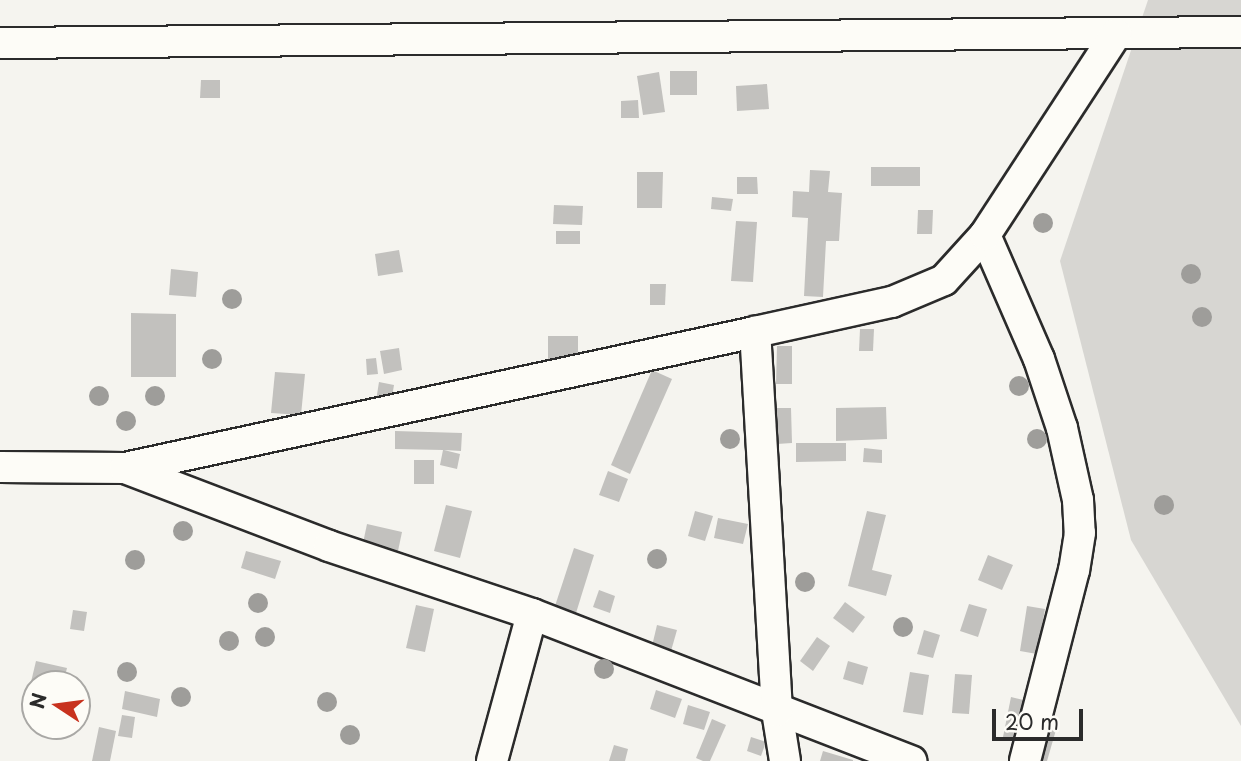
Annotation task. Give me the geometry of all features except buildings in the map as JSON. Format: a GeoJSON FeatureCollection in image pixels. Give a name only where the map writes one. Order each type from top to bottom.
{"type":"FeatureCollection","features":[{"type":"Feature","properties":{"kind":"street"},"geometry":{"type":"LineString","coordinates":[[0,43],[1241,32]]}},
{"type":"Feature","properties":{"kind":"street"},"geometry":{"type":"LineString","coordinates":[[0,467],[125,468],[755,332],[917,292],[944,280],[985,235],[1116,34]]}},
{"type":"Feature","properties":{"kind":"street"},"geometry":{"type":"LineString","coordinates":[[985,235],[1039,359],[1062,428],[1078,500],[1074,570],[1025,761]]}},
{"type":"Feature","properties":{"kind":"street"},"geometry":{"type":"LineString","coordinates":[[755,332],[777,711],[785,761]]}},
{"type":"Feature","properties":{"kind":"street"},"geometry":{"type":"LineString","coordinates":[[125,468],[329,547],[532,614],[911,761]]}},
{"type":"Feature","properties":{"kind":"street"},"geometry":{"type":"LineString","coordinates":[[492,761],[532,614]]}},
{"type":"Feature","properties":{"kind":"shaded area"},"geometry":{"type":"Polygon","coordinates":[[[1148,0],[1241,0],[1241,726],[1131,540],[1060,261],[1148,0]]]}}]}
